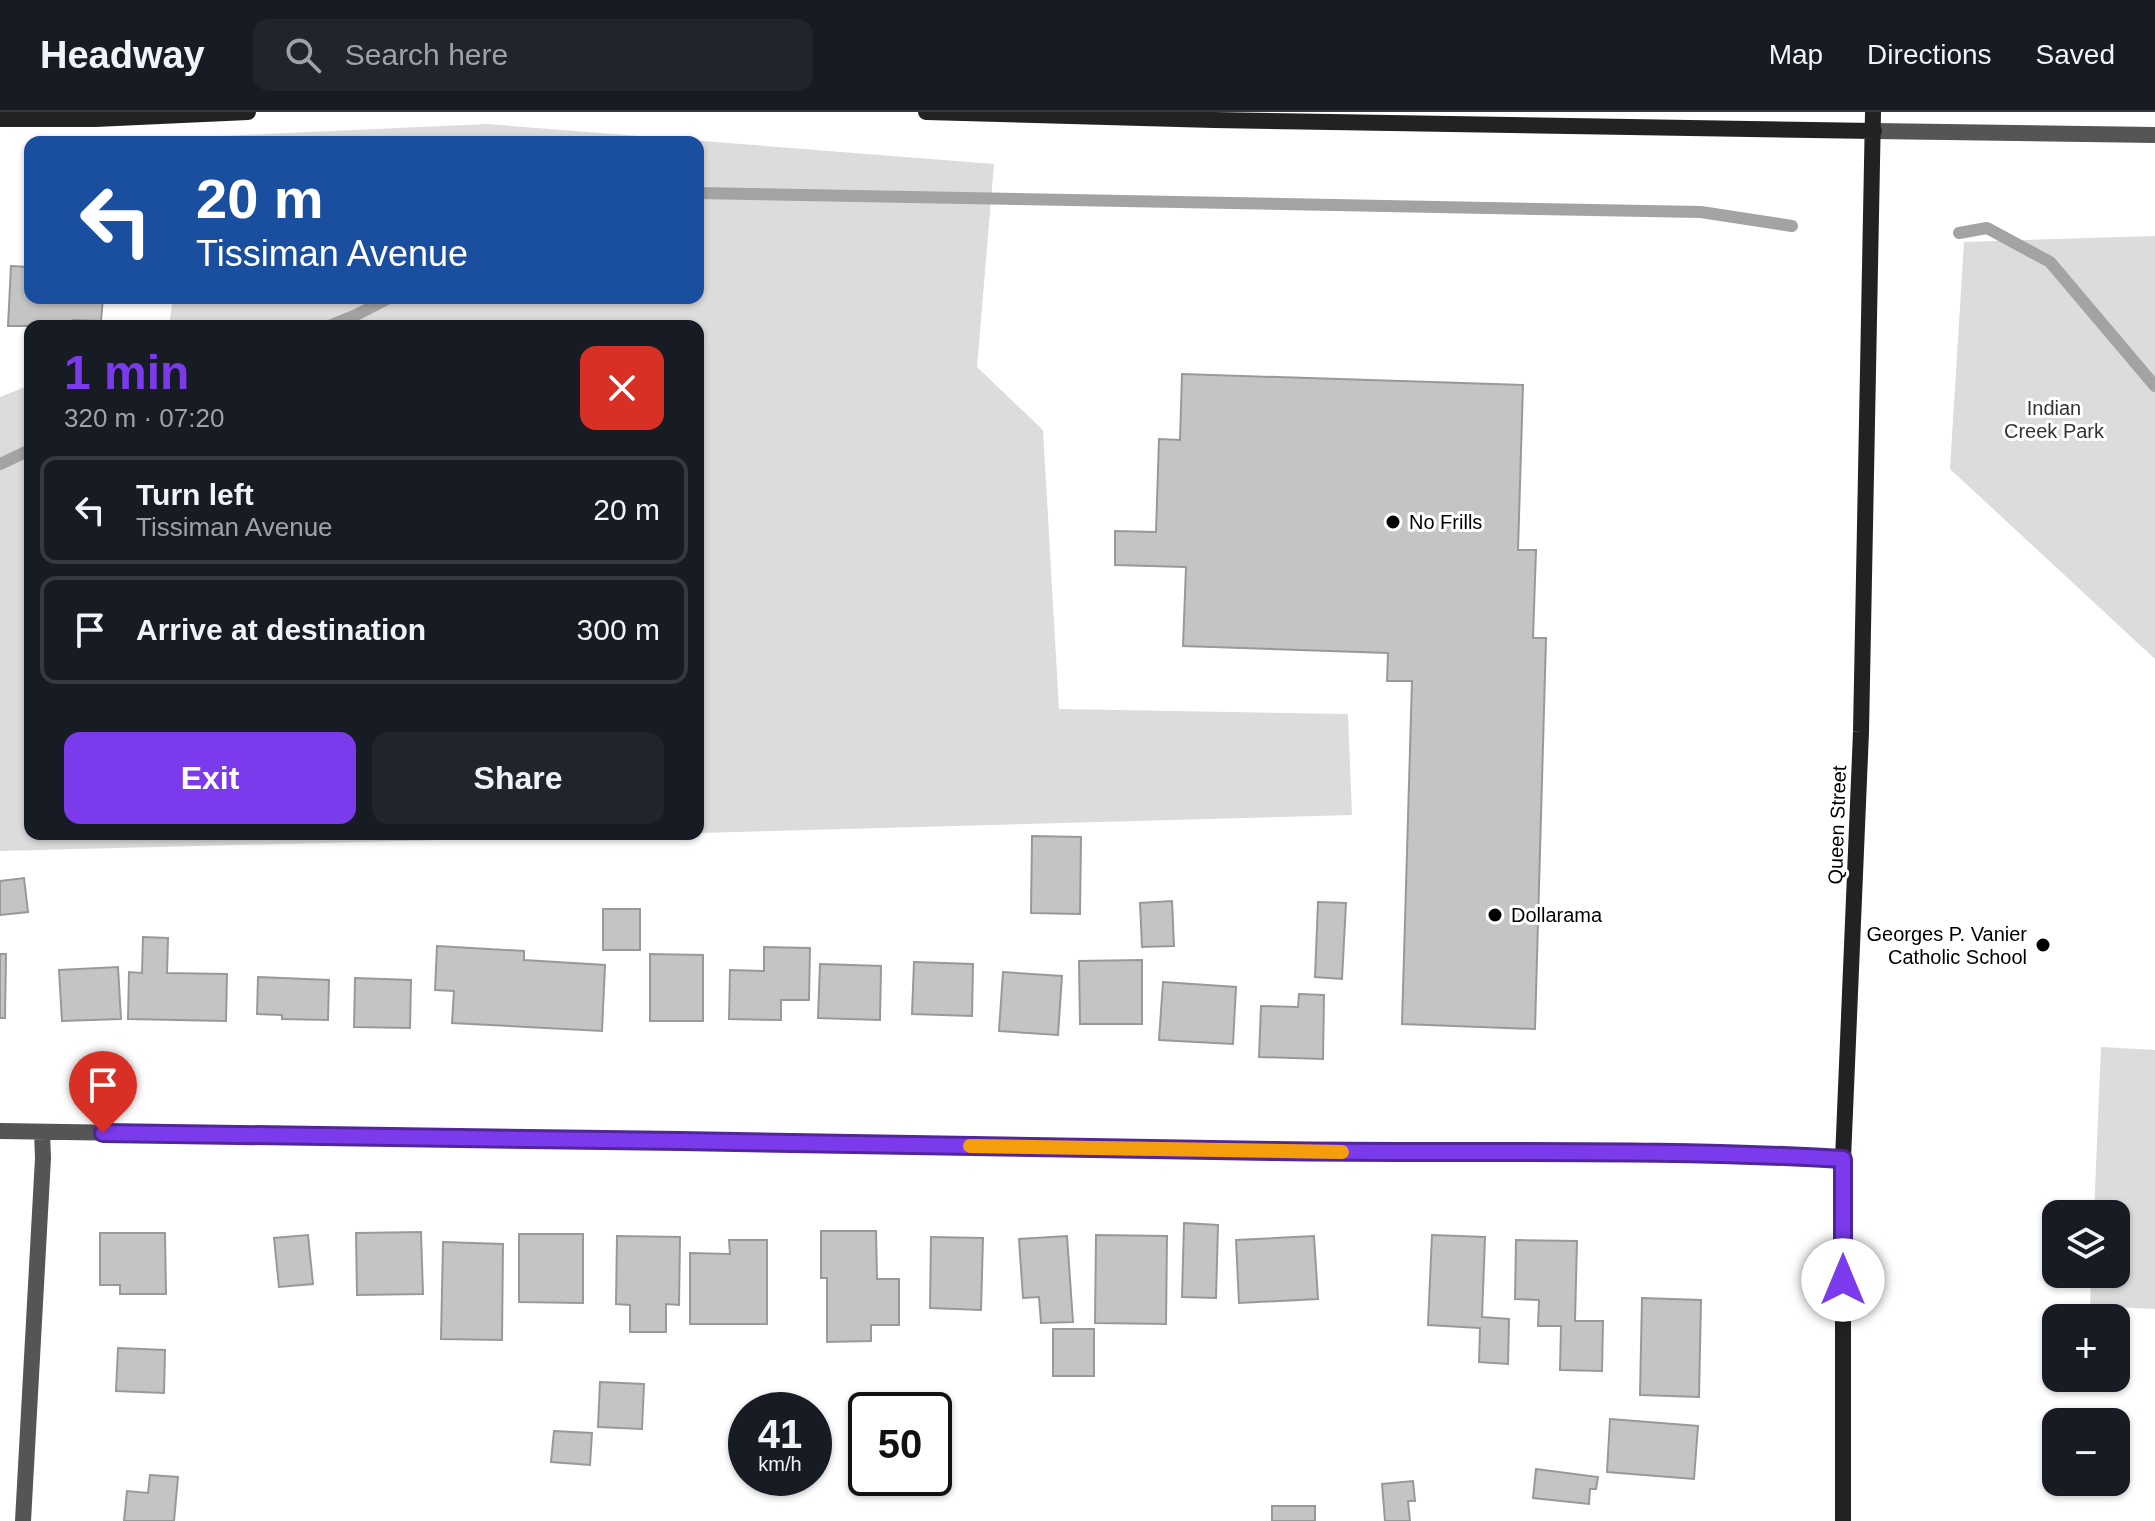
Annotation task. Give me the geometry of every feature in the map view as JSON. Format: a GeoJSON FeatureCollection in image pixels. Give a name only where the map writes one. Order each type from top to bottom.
{"type":"FeatureCollection","features":[{"type":"Feature","properties":{"kind":"main road"},"geometry":{"type":"LineString","coordinates":[[0,119],[95,119],[248,112]]}},
{"type":"Feature","properties":{"kind":"main road"},"geometry":{"type":"LineString","coordinates":[[926,112],[1874,131]]}},
{"type":"Feature","properties":{"kind":"main road","name":"Queen Street"},"geometry":{"type":"LineString","coordinates":[[1843,1521],[1843,1159],[1861,732],[1873,112]]}},
{"type":"Feature","properties":{"kind":"street"},"geometry":{"type":"LineString","coordinates":[[1874,131],[2155,135]]}},
{"type":"Feature","properties":{"kind":"street"},"geometry":{"type":"LineString","coordinates":[[0,1131],[1372,1152],[1600,1151],[1843,1159]]}},
{"type":"Feature","properties":{"kind":"street"},"geometry":{"type":"LineString","coordinates":[[23,1521],[42,1132]]}},
{"type":"Feature","properties":{"kind":"green space"},"geometry":{"type":"Polygon","coordinates":[[[487,124],[639,136],[221,136],[487,124]]]}},
{"type":"Feature","properties":{"kind":"green space"},"geometry":{"type":"Polygon","coordinates":[[[704,141],[994,164],[977,367],[1043,430],[1059,709],[1348,714],[1352,815],[704,833],[704,320],[170,320],[172,304],[704,304],[704,141]]]}},
{"type":"Feature","properties":{"kind":"green space","name":"Indian Creek Park"},"geometry":{"type":"Polygon","coordinates":[[[2155,236],[2155,659],[1950,469],[1964,242],[2155,236]]]}},
{"type":"Feature","properties":{"kind":"green space"},"geometry":{"type":"Polygon","coordinates":[[[24,387],[24,840],[439,840],[0,851],[0,397],[24,387]]]}},
{"type":"Feature","properties":{"kind":"green space"},"geometry":{"type":"Polygon","coordinates":[[[2101,1047],[2155,1050],[2155,1309],[2130,1308],[2130,1304],[2090,1304],[2091,1288],[2130,1288],[2130,1200],[2095,1200],[2101,1047]]]}},
{"type":"Feature","properties":{"kind":"building"},"geometry":{"type":"Polygon","coordinates":[[[11,266],[24,267],[24,304],[102,304],[101,320],[24,320],[24,326],[8,326],[11,266]]]}},
{"type":"Feature","properties":{"kind":"building"},"geometry":{"type":"Polygon","coordinates":[[[1182,374],[1523,385],[1518,550],[1536,550],[1533,638],[1546,638],[1535,1029],[1402,1024],[1412,681],[1387,681],[1388,653],[1183,646],[1186,567],[1115,565],[1115,531],[1156,532],[1159,439],[1180,440],[1182,374]]]}},
{"type":"Feature","properties":{"kind":"building"},"geometry":{"type":"Polygon","coordinates":[[[1032,836],[1081,837],[1080,914],[1031,913],[1032,836]]]}},
{"type":"Feature","properties":{"kind":"building"},"geometry":{"type":"Polygon","coordinates":[[[24,878],[28,912],[0,915],[0,881],[24,878]]]}},
{"type":"Feature","properties":{"kind":"building"},"geometry":{"type":"Polygon","coordinates":[[[1172,901],[1174,946],[1142,947],[1140,903],[1172,901]]]}},
{"type":"Feature","properties":{"kind":"building"},"geometry":{"type":"Polygon","coordinates":[[[1318,902],[1346,903],[1342,979],[1315,977],[1318,902]]]}},
{"type":"Feature","properties":{"kind":"building"},"geometry":{"type":"Polygon","coordinates":[[[603,909],[640,909],[640,950],[603,950],[603,909]]]}},
{"type":"Feature","properties":{"kind":"building"},"geometry":{"type":"Polygon","coordinates":[[[143,937],[168,938],[167,973],[227,974],[226,1021],[128,1019],[129,972],[142,973],[143,937]]]}},
{"type":"Feature","properties":{"kind":"building"},"geometry":{"type":"Polygon","coordinates":[[[437,946],[524,951],[524,960],[605,965],[602,1031],[452,1023],[454,991],[435,990],[437,946]]]}},
{"type":"Feature","properties":{"kind":"building"},"geometry":{"type":"Polygon","coordinates":[[[764,947],[810,948],[809,1000],[781,1000],[781,1020],[729,1019],[730,970],[764,971],[764,947]]]}},
{"type":"Feature","properties":{"kind":"building"},"geometry":{"type":"Polygon","coordinates":[[[0,954],[6,954],[5,1018],[0,1018],[0,954]]]}},
{"type":"Feature","properties":{"kind":"building"},"geometry":{"type":"Polygon","coordinates":[[[650,954],[703,955],[703,1021],[650,1021],[650,954]]]}},
{"type":"Feature","properties":{"kind":"building"},"geometry":{"type":"Polygon","coordinates":[[[1142,960],[1142,1024],[1080,1024],[1079,961],[1142,960]]]}},
{"type":"Feature","properties":{"kind":"building"},"geometry":{"type":"Polygon","coordinates":[[[914,962],[973,964],[972,1016],[912,1014],[914,962]]]}},
{"type":"Feature","properties":{"kind":"building"},"geometry":{"type":"Polygon","coordinates":[[[820,964],[881,966],[880,1020],[818,1018],[820,964]]]}},
{"type":"Feature","properties":{"kind":"building"},"geometry":{"type":"Polygon","coordinates":[[[118,967],[121,1019],[62,1021],[59,970],[118,967]]]}},
{"type":"Feature","properties":{"kind":"building"},"geometry":{"type":"Polygon","coordinates":[[[1003,972],[1062,976],[1058,1035],[999,1031],[1003,972]]]}},
{"type":"Feature","properties":{"kind":"building"},"geometry":{"type":"Polygon","coordinates":[[[258,977],[329,980],[328,1020],[282,1019],[282,1015],[257,1014],[258,977]]]}},
{"type":"Feature","properties":{"kind":"building"},"geometry":{"type":"Polygon","coordinates":[[[355,978],[411,980],[410,1028],[354,1027],[355,978]]]}},
{"type":"Feature","properties":{"kind":"building"},"geometry":{"type":"Polygon","coordinates":[[[1163,982],[1236,987],[1233,1044],[1159,1040],[1163,982]]]}},
{"type":"Feature","properties":{"kind":"building"},"geometry":{"type":"Polygon","coordinates":[[[1299,994],[1324,995],[1323,1059],[1259,1057],[1261,1006],[1298,1007],[1299,994]]]}},
{"type":"Feature","properties":{"kind":"building"},"geometry":{"type":"Polygon","coordinates":[[[1184,1223],[1218,1225],[1216,1298],[1182,1297],[1184,1223]]]}},
{"type":"Feature","properties":{"kind":"building"},"geometry":{"type":"Polygon","coordinates":[[[821,1231],[876,1231],[877,1279],[899,1279],[899,1325],[871,1325],[871,1341],[827,1342],[827,1278],[821,1278],[821,1231]]]}},
{"type":"Feature","properties":{"kind":"building"},"geometry":{"type":"Polygon","coordinates":[[[421,1232],[423,1294],[357,1295],[356,1233],[421,1232]]]}},
{"type":"Feature","properties":{"kind":"building"},"geometry":{"type":"Polygon","coordinates":[[[100,1233],[165,1233],[166,1294],[120,1294],[120,1285],[100,1285],[100,1233]]]}},
{"type":"Feature","properties":{"kind":"building"},"geometry":{"type":"Polygon","coordinates":[[[519,1234],[583,1234],[583,1303],[519,1302],[519,1234]]]}},
{"type":"Feature","properties":{"kind":"building"},"geometry":{"type":"Polygon","coordinates":[[[308,1235],[313,1284],[279,1287],[274,1238],[308,1235]]]}},
{"type":"Feature","properties":{"kind":"building"},"geometry":{"type":"Polygon","coordinates":[[[1096,1235],[1167,1236],[1166,1324],[1095,1323],[1096,1235]]]}},
{"type":"Feature","properties":{"kind":"building"},"geometry":{"type":"Polygon","coordinates":[[[1432,1235],[1485,1237],[1482,1317],[1509,1319],[1508,1364],[1479,1362],[1480,1328],[1428,1325],[1432,1235]]]}},
{"type":"Feature","properties":{"kind":"building"},"geometry":{"type":"Polygon","coordinates":[[[617,1236],[680,1237],[679,1305],[666,1304],[666,1332],[630,1332],[630,1305],[616,1304],[617,1236]]]}},
{"type":"Feature","properties":{"kind":"building"},"geometry":{"type":"Polygon","coordinates":[[[1067,1236],[1073,1322],[1041,1323],[1039,1297],[1023,1298],[1019,1239],[1067,1236]]]}},
{"type":"Feature","properties":{"kind":"building"},"geometry":{"type":"Polygon","coordinates":[[[1314,1236],[1318,1299],[1239,1303],[1236,1240],[1314,1236]]]}},
{"type":"Feature","properties":{"kind":"building"},"geometry":{"type":"Polygon","coordinates":[[[931,1237],[983,1238],[981,1310],[930,1308],[931,1237]]]}},
{"type":"Feature","properties":{"kind":"building"},"geometry":{"type":"Polygon","coordinates":[[[729,1240],[767,1240],[767,1324],[690,1324],[690,1253],[730,1254],[729,1240]]]}},
{"type":"Feature","properties":{"kind":"building"},"geometry":{"type":"Polygon","coordinates":[[[1516,1240],[1577,1241],[1575,1321],[1603,1321],[1602,1371],[1560,1370],[1561,1326],[1538,1326],[1539,1300],[1515,1299],[1516,1240]]]}},
{"type":"Feature","properties":{"kind":"building"},"geometry":{"type":"Polygon","coordinates":[[[443,1242],[503,1244],[502,1340],[441,1339],[443,1242]]]}},
{"type":"Feature","properties":{"kind":"building"},"geometry":{"type":"Polygon","coordinates":[[[1642,1298],[1701,1300],[1699,1397],[1640,1395],[1642,1298]]]}},
{"type":"Feature","properties":{"kind":"building"},"geometry":{"type":"Polygon","coordinates":[[[1053,1329],[1094,1329],[1094,1376],[1053,1376],[1053,1329]]]}},
{"type":"Feature","properties":{"kind":"building"},"geometry":{"type":"Polygon","coordinates":[[[118,1348],[165,1350],[164,1393],[116,1391],[118,1348]]]}},
{"type":"Feature","properties":{"kind":"building"},"geometry":{"type":"Polygon","coordinates":[[[600,1382],[644,1384],[642,1429],[598,1427],[600,1382]]]}},
{"type":"Feature","properties":{"kind":"building"},"geometry":{"type":"Polygon","coordinates":[[[1610,1419],[1698,1426],[1694,1479],[1607,1472],[1610,1419]]]}},
{"type":"Feature","properties":{"kind":"building"},"geometry":{"type":"Polygon","coordinates":[[[554,1431],[592,1433],[590,1465],[551,1462],[554,1431]]]}},
{"type":"Feature","properties":{"kind":"building"},"geometry":{"type":"Polygon","coordinates":[[[1536,1469],[1598,1477],[1596,1489],[1590,1489],[1589,1504],[1533,1498],[1536,1469]]]}},
{"type":"Feature","properties":{"kind":"building"},"geometry":{"type":"Polygon","coordinates":[[[150,1475],[178,1477],[174,1521],[124,1521],[127,1491],[148,1493],[150,1475]]]}},
{"type":"Feature","properties":{"kind":"building"},"geometry":{"type":"Polygon","coordinates":[[[1413,1481],[1415,1501],[1408,1501],[1410,1521],[1385,1521],[1382,1484],[1413,1481]]]}},
{"type":"Feature","properties":{"kind":"building"},"geometry":{"type":"Polygon","coordinates":[[[1272,1506],[1315,1506],[1315,1521],[1272,1521],[1272,1506]]]}},
{"type":"Feature","properties":{"kind":"waterway"},"geometry":{"type":"LineString","coordinates":[[704,193],[1701,212],[1792,226]]}},
{"type":"Feature","properties":{"kind":"waterway"},"geometry":{"type":"LineString","coordinates":[[1959,233],[1987,228],[2050,262],[2155,386]]}},
{"type":"Feature","properties":{"kind":"waterway"},"geometry":{"type":"LineString","coordinates":[[344,320],[377,304]]}},
{"type":"Feature","properties":{"kind":"waterway"},"geometry":{"type":"LineString","coordinates":[[0,464],[24,453]]}},
{"type":"Feature","properties":{"kind":"slow traffic"},"geometry":{"type":"LineString","coordinates":[[970,1146],[1342,1152]]}},
{"type":"Feature","properties":{"kind":"place","name":"No Frills"},"geometry":{"type":"Point","coordinates":[1393,522]}},
{"type":"Feature","properties":{"kind":"place","name":"Dollarama"},"geometry":{"type":"Point","coordinates":[1495,915]}},
{"type":"Feature","properties":{"kind":"place","name":"Georges P. Vanier Catholic School"},"geometry":{"type":"Point","coordinates":[2043,945]}},
{"type":"Feature","properties":{"kind":"route"},"geometry":{"type":"LineString","coordinates":[[103,1133],[1372,1152],[1600,1151],[1843,1159],[1843,1280]]}}]}
